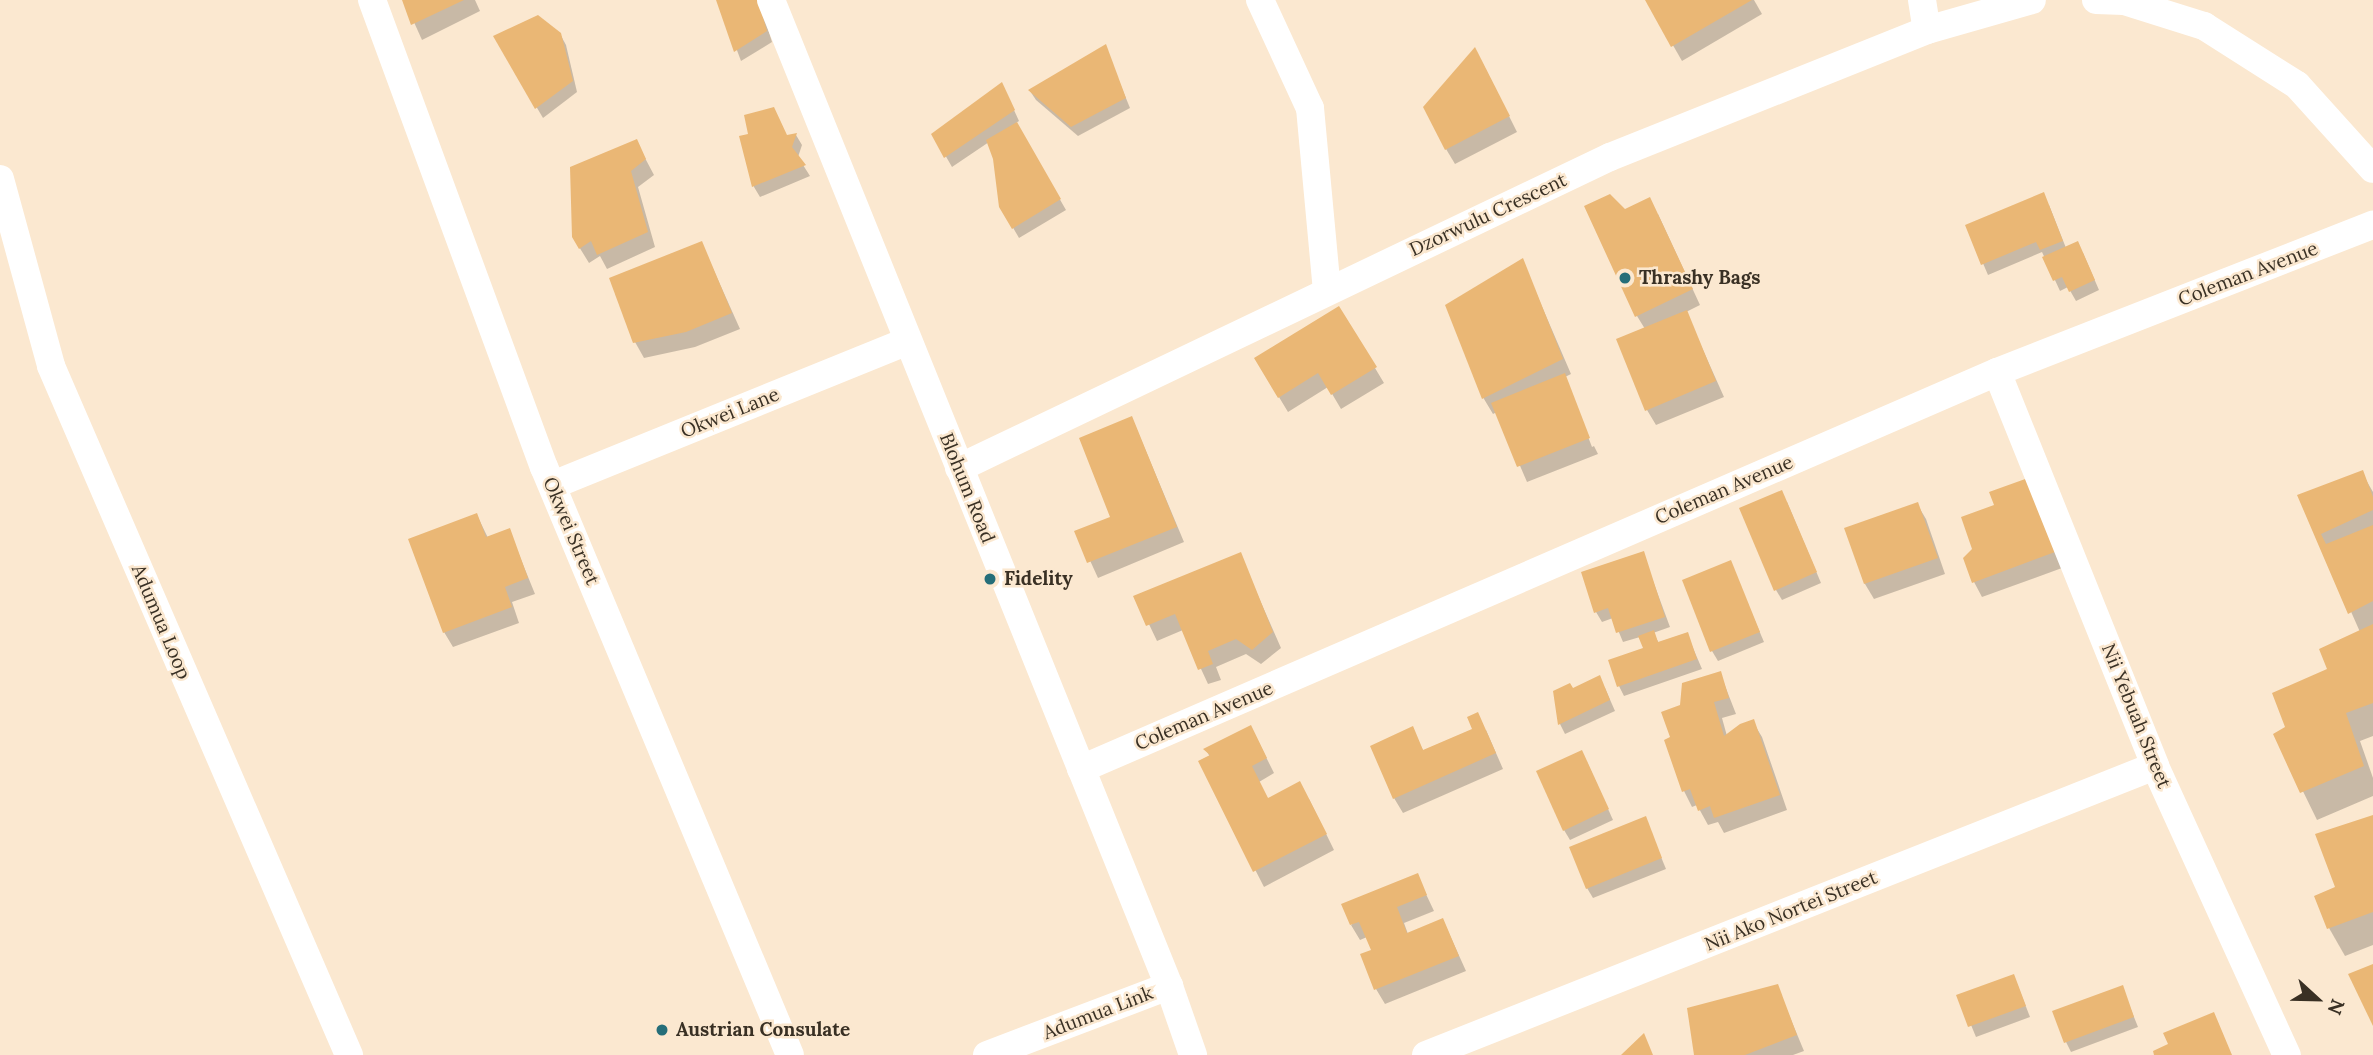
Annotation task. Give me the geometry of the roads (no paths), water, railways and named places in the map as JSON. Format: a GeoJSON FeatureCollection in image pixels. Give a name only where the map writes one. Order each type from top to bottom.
{"type":"FeatureCollection","features":[{"type":"Feature","properties":{"kind":"street","name":"Okwei Street"},"geometry":{"type":"LineString","coordinates":[[372,0],[553,485],[790,1055]]}},
{"type":"Feature","properties":{"kind":"street","name":"Blohum Road"},"geometry":{"type":"LineString","coordinates":[[771,0],[1170,986],[1193,1055]]}},
{"type":"Feature","properties":{"kind":"street"},"geometry":{"type":"LineString","coordinates":[[1260,0],[1310,108],[1327,291]]}},
{"type":"Feature","properties":{"kind":"street"},"geometry":{"type":"LineString","coordinates":[[1922,0],[1927,30]]}},
{"type":"Feature","properties":{"kind":"street","name":"Dzorwulu Crescent"},"geometry":{"type":"LineString","coordinates":[[959,468],[1610,157],[1927,30],[2032,0]]}},
{"type":"Feature","properties":{"kind":"street"},"geometry":{"type":"LineString","coordinates":[[2096,0],[2124,1],[2204,26],[2297,85],[2373,169]]}},
{"type":"Feature","properties":{"kind":"street","name":"Adumua Loop"},"geometry":{"type":"LineString","coordinates":[[0,179],[51,366],[349,1055]]}},
{"type":"Feature","properties":{"kind":"street","name":"Coleman Avenue"},"geometry":{"type":"LineString","coordinates":[[1081,769],[1997,372],[2373,225]]}},
{"type":"Feature","properties":{"kind":"street","name":"Okwei Lane"},"geometry":{"type":"LineString","coordinates":[[553,485],[908,341]]}},
{"type":"Feature","properties":{"kind":"street","name":"Nii Yebuah Street"},"geometry":{"type":"LineString","coordinates":[[1997,372],[2155,766],[2287,1055]]}},
{"type":"Feature","properties":{"kind":"street","name":"Nii Ako Nortei Street"},"geometry":{"type":"LineString","coordinates":[[1426,1055],[2155,766]]}},
{"type":"Feature","properties":{"kind":"street","name":"Adumua Link"},"geometry":{"type":"LineString","coordinates":[[987,1055],[1170,986]]}},
{"type":"Feature","properties":{"kind":"place","name":"Thrashy Bags"},"geometry":{"type":"Point","coordinates":[1625,278]}},
{"type":"Feature","properties":{"kind":"place","name":"Fidelity"},"geometry":{"type":"Point","coordinates":[990,579]}},
{"type":"Feature","properties":{"kind":"place","name":"Austrian Consulate"},"geometry":{"type":"Point","coordinates":[662,1030]}}]}
